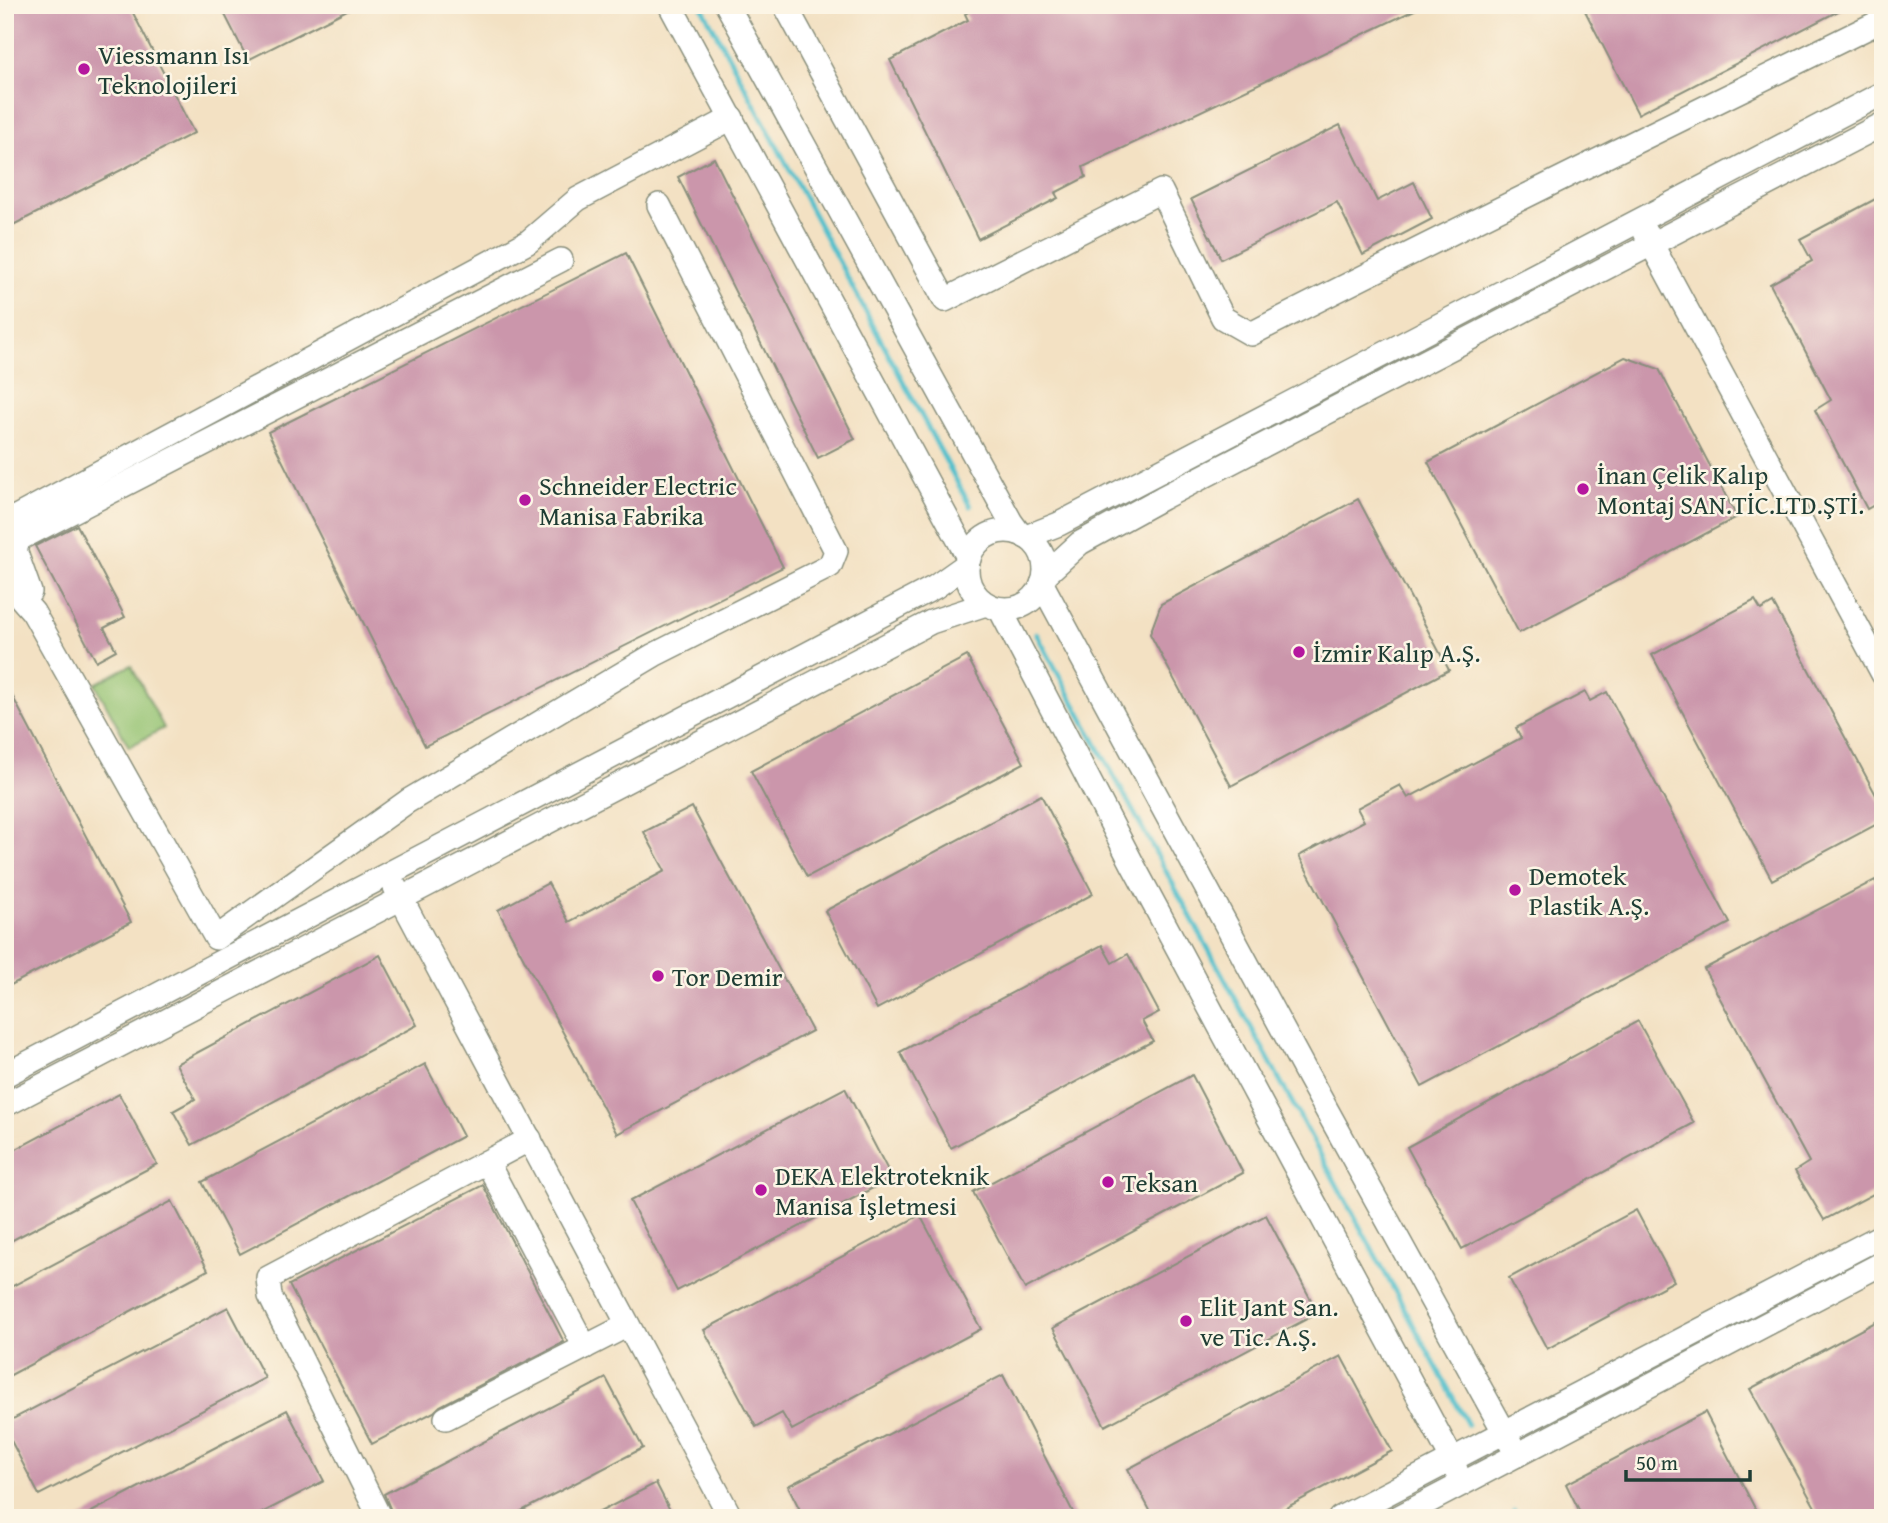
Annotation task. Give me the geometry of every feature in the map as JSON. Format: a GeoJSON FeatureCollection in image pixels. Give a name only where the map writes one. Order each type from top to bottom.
{"type":"FeatureCollection","features":[{"type":"Feature","properties":{"kind":"street"},"geometry":{"type":"LineString","coordinates":[[670,5],[968,562]]}},
{"type":"Feature","properties":{"kind":"street"},"geometry":{"type":"LineString","coordinates":[[727,5],[997,498],[1022,535],[1038,548],[1044,559],[1044,580],[1517,1455]]}},
{"type":"Feature","properties":{"kind":"street"},"geometry":{"type":"LineString","coordinates":[[785,5],[945,300],[1161,191],[1223,318],[1251,334],[1451,232],[1883,20]]}},
{"type":"Feature","properties":{"kind":"street"},"geometry":{"type":"LineString","coordinates":[[1461,1484],[1452,1459],[993,607],[976,596],[969,586],[968,562],[981,539],[1006,530],[1022,535],[1059,524],[1883,93]]}},
{"type":"Feature","properties":{"kind":"street"},"geometry":{"type":"LineString","coordinates":[[5,523],[528,242],[578,199],[732,118]]}},
{"type":"Feature","properties":{"kind":"street"},"geometry":{"type":"LineString","coordinates":[[5,1105],[931,622],[993,607],[1013,609],[1025,604],[1036,596],[1044,580],[1080,543],[1883,124]]}},
{"type":"Feature","properties":{"kind":"street"},"geometry":{"type":"LineString","coordinates":[[216,938],[408,801],[654,655],[830,566],[836,551],[659,205]]}},
{"type":"Feature","properties":{"kind":"street"},"geometry":{"type":"LineString","coordinates":[[1639,220],[1883,674]]}},
{"type":"Feature","properties":{"kind":"street"},"geometry":{"type":"LineString","coordinates":[[33,612],[29,588],[15,550],[19,539],[561,260]]}},
{"type":"Feature","properties":{"kind":"street"},"geometry":{"type":"LineString","coordinates":[[5,1075],[389,876],[935,587],[968,562]]}},
{"type":"Feature","properties":{"kind":"street"},"geometry":{"type":"LineString","coordinates":[[5,569],[18,595],[33,612],[226,959]]}},
{"type":"Feature","properties":{"kind":"street"},"geometry":{"type":"LineString","coordinates":[[389,876],[731,1518]]}},
{"type":"Feature","properties":{"kind":"street"},"geometry":{"type":"LineString","coordinates":[[380,1518],[270,1296],[268,1278],[530,1139]]}},
{"type":"Feature","properties":{"kind":"street"},"geometry":{"type":"LineString","coordinates":[[486,1162],[585,1347]]}},
{"type":"Feature","properties":{"kind":"street"},"geometry":{"type":"LineString","coordinates":[[1340,1518],[1502,1431],[1883,1235]]}},
{"type":"Feature","properties":{"kind":"street"},"geometry":{"type":"LineString","coordinates":[[1397,1518],[1883,1263]]}},
{"type":"Feature","properties":{"kind":"street"},"geometry":{"type":"LineString","coordinates":[[446,1418],[628,1325]]}},
{"type":"Feature","properties":{"kind":"green space"},"geometry":{"type":"Polygon","coordinates":[[[131,665],[164,728],[129,747],[95,684],[131,665]]]}},
{"type":"Feature","properties":{"kind":"building","name":"Viessmann Isı Teknolojileri"},"geometry":{"type":"Polygon","coordinates":[[[5,5],[129,5],[194,133],[5,229],[5,5]]]}},
{"type":"Feature","properties":{"kind":"building"},"geometry":{"type":"Polygon","coordinates":[[[220,5],[357,5],[248,60],[220,5]]]}},
{"type":"Feature","properties":{"kind":"building"},"geometry":{"type":"Polygon","coordinates":[[[981,5],[1425,5],[1083,167],[1086,177],[1055,193],[1058,198],[978,239],[890,60],[968,20],[965,14],[981,5]]]}},
{"type":"Feature","properties":{"kind":"building"},"geometry":{"type":"Polygon","coordinates":[[[1582,5],[1850,5],[1638,114],[1582,5]]]}},
{"type":"Feature","properties":{"kind":"building"},"geometry":{"type":"Polygon","coordinates":[[[1340,125],[1377,201],[1414,182],[1432,219],[1363,255],[1337,202],[1221,259],[1191,199],[1340,125]]]}},
{"type":"Feature","properties":{"kind":"building"},"geometry":{"type":"Polygon","coordinates":[[[714,158],[855,439],[818,458],[678,177],[714,158]]]}},
{"type":"Feature","properties":{"kind":"building"},"geometry":{"type":"Polygon","coordinates":[[[1883,195],[1883,500],[1867,509],[1815,410],[1831,400],[1770,284],[1812,261],[1800,239],[1883,195]]]}},
{"type":"Feature","properties":{"kind":"building","name":"Schneider Electric Manisa Fabrika"},"geometry":{"type":"Polygon","coordinates":[[[626,253],[783,567],[425,746],[268,432],[626,253]]]}},
{"type":"Feature","properties":{"kind":"building","name":"İnan Çelik Kalıp Montaj SAN.TİC.LTD.ŞTİ."},"geometry":{"type":"Polygon","coordinates":[[[1625,357],[1659,369],[1737,517],[1519,633],[1428,462],[1625,357]]]}},
{"type":"Feature","properties":{"kind":"building","name":"İzmir Kalıp A.Ş."},"geometry":{"type":"Polygon","coordinates":[[[1358,499],[1449,670],[1231,786],[1150,634],[1161,604],[1358,499]]]}},
{"type":"Feature","properties":{"kind":"building"},"geometry":{"type":"Polygon","coordinates":[[[77,525],[125,617],[104,628],[116,650],[96,661],[35,546],[77,525]]]}},
{"type":"Feature","properties":{"kind":"building"},"geometry":{"type":"Polygon","coordinates":[[[1755,600],[1761,610],[1773,603],[1883,808],[1883,821],[1772,880],[1652,655],[1755,600]]]}},
{"type":"Feature","properties":{"kind":"building"},"geometry":{"type":"Polygon","coordinates":[[[967,656],[1024,763],[807,877],[751,771],[967,656]]]}},
{"type":"Feature","properties":{"kind":"building"},"geometry":{"type":"Polygon","coordinates":[[[5,682],[131,922],[5,988],[5,682]]]}},
{"type":"Feature","properties":{"kind":"building","name":"Demotek Plastik A.Ş."},"geometry":{"type":"Polygon","coordinates":[[[1585,692],[1590,701],[1607,692],[1730,923],[1422,1087],[1299,856],[1364,821],[1357,808],[1400,785],[1408,798],[1521,738],[1516,728],[1585,692]]]}},
{"type":"Feature","properties":{"kind":"building"},"geometry":{"type":"Polygon","coordinates":[[[1041,795],[1093,894],[877,1009],[825,911],[1041,795]]]}},
{"type":"Feature","properties":{"kind":"building","name":"Tor Demir"},"geometry":{"type":"Polygon","coordinates":[[[692,807],[812,1031],[617,1134],[498,910],[548,883],[569,922],[665,871],[644,832],[692,807]]]}},
{"type":"Feature","properties":{"kind":"building"},"geometry":{"type":"Polygon","coordinates":[[[1875,880],[1883,896],[1883,1189],[1824,1220],[1795,1171],[1809,1162],[1704,969],[1875,880]]]}},
{"type":"Feature","properties":{"kind":"building"},"geometry":{"type":"Polygon","coordinates":[[[1102,945],[1112,963],[1128,954],[1159,1012],[1142,1021],[1153,1041],[951,1148],[900,1052],[1102,945]]]}},
{"type":"Feature","properties":{"kind":"building"},"geometry":{"type":"Polygon","coordinates":[[[380,955],[417,1025],[192,1145],[173,1111],[195,1099],[176,1064],[380,955]]]}},
{"type":"Feature","properties":{"kind":"building"},"geometry":{"type":"Polygon","coordinates":[[[1638,1021],[1694,1123],[1462,1249],[1407,1147],[1638,1021]]]}},
{"type":"Feature","properties":{"kind":"building"},"geometry":{"type":"Polygon","coordinates":[[[425,1064],[463,1136],[240,1254],[202,1182],[425,1064]]]}},
{"type":"Feature","properties":{"kind":"building","name":"Teksan"},"geometry":{"type":"Polygon","coordinates":[[[1192,1075],[1243,1173],[1025,1289],[973,1192],[1192,1075]]]}},
{"type":"Feature","properties":{"kind":"building","name":"DEKA Elektroteknik Manisa İşletmesi"},"geometry":{"type":"Polygon","coordinates":[[[845,1088],[892,1178],[677,1291],[630,1201],[845,1088]]]}},
{"type":"Feature","properties":{"kind":"building"},"geometry":{"type":"Polygon","coordinates":[[[119,1094],[157,1164],[5,1244],[5,1155],[119,1094]]]}},
{"type":"Feature","properties":{"kind":"building"},"geometry":{"type":"Polygon","coordinates":[[[483,1185],[564,1342],[372,1444],[289,1285],[483,1185]]]}},
{"type":"Feature","properties":{"kind":"building"},"geometry":{"type":"Polygon","coordinates":[[[172,1201],[208,1270],[5,1378],[5,1290],[172,1201]]]}},
{"type":"Feature","properties":{"kind":"building"},"geometry":{"type":"Polygon","coordinates":[[[1636,1210],[1674,1281],[1547,1349],[1509,1278],[1636,1210]]]}},
{"type":"Feature","properties":{"kind":"building"},"geometry":{"type":"Polygon","coordinates":[[[920,1215],[981,1329],[792,1430],[782,1413],[756,1427],[704,1330],[920,1215]]]}},
{"type":"Feature","properties":{"kind":"building","name":"Elit Jant San. ve Tic. A.Ş."},"geometry":{"type":"Polygon","coordinates":[[[1266,1215],[1318,1313],[1105,1426],[1053,1328],[1266,1215]]]}},
{"type":"Feature","properties":{"kind":"building"},"geometry":{"type":"Polygon","coordinates":[[[228,1307],[265,1378],[39,1495],[5,1429],[5,1423],[228,1307]]]}},
{"type":"Feature","properties":{"kind":"building"},"geometry":{"type":"Polygon","coordinates":[[[1883,1318],[1883,1518],[1821,1518],[1750,1389],[1883,1318]]]}},
{"type":"Feature","properties":{"kind":"building"},"geometry":{"type":"Polygon","coordinates":[[[1341,1356],[1392,1451],[1267,1518],[1154,1518],[1128,1469],[1341,1356]]]}},
{"type":"Feature","properties":{"kind":"building"},"geometry":{"type":"Polygon","coordinates":[[[1003,1375],[1076,1518],[804,1518],[788,1486],[1003,1375]]]}},
{"type":"Feature","properties":{"kind":"building"},"geometry":{"type":"Polygon","coordinates":[[[606,1378],[643,1448],[508,1518],[394,1518],[384,1494],[606,1378]]]}},
{"type":"Feature","properties":{"kind":"building"},"geometry":{"type":"Polygon","coordinates":[[[287,1410],[324,1481],[252,1518],[80,1518],[287,1410]]]}},
{"type":"Feature","properties":{"kind":"building"},"geometry":{"type":"Polygon","coordinates":[[[1705,1412],[1760,1518],[1583,1518],[1566,1484],[1705,1412]]]}},
{"type":"Feature","properties":{"kind":"building"},"geometry":{"type":"Polygon","coordinates":[[[656,1483],[674,1518],[588,1518],[656,1483]]]}},
{"type":"Feature","properties":{"kind":"waterway"},"geometry":{"type":"LineString","coordinates":[[701,5],[970,506]]}},
{"type":"Feature","properties":{"kind":"waterway"},"geometry":{"type":"LineString","coordinates":[[1036,633],[1468,1425]]}},
{"type":"Feature","properties":{"kind":"waterway"},"geometry":{"type":"LineString","coordinates":[[1514,1511],[1517,1518]]}},
{"type":"Feature","properties":{"kind":"place","name":"Viessmann Isı Teknolojileri"},"geometry":{"type":"Point","coordinates":[84,69]}},
{"type":"Feature","properties":{"kind":"place","name":"İnan Çelik Kalıp Montaj SAN.TİC.LTD.ŞTİ."},"geometry":{"type":"Point","coordinates":[1583,489]}},
{"type":"Feature","properties":{"kind":"place","name":"Schneider Electric Manisa Fabrika"},"geometry":{"type":"Point","coordinates":[525,500]}},
{"type":"Feature","properties":{"kind":"place","name":"İzmir Kalıp A.Ş."},"geometry":{"type":"Point","coordinates":[1299,652]}},
{"type":"Feature","properties":{"kind":"place","name":"Demotek Plastik A.Ş."},"geometry":{"type":"Point","coordinates":[1515,890]}},
{"type":"Feature","properties":{"kind":"place","name":"Tor Demir"},"geometry":{"type":"Point","coordinates":[658,976]}},
{"type":"Feature","properties":{"kind":"place","name":"Teksan"},"geometry":{"type":"Point","coordinates":[1108,1182]}},
{"type":"Feature","properties":{"kind":"place","name":"DEKA Elektroteknik Manisa İşletmesi"},"geometry":{"type":"Point","coordinates":[761,1190]}},
{"type":"Feature","properties":{"kind":"place","name":"Elit Jant San. ve Tic. A.Ş."},"geometry":{"type":"Point","coordinates":[1186,1321]}}]}
